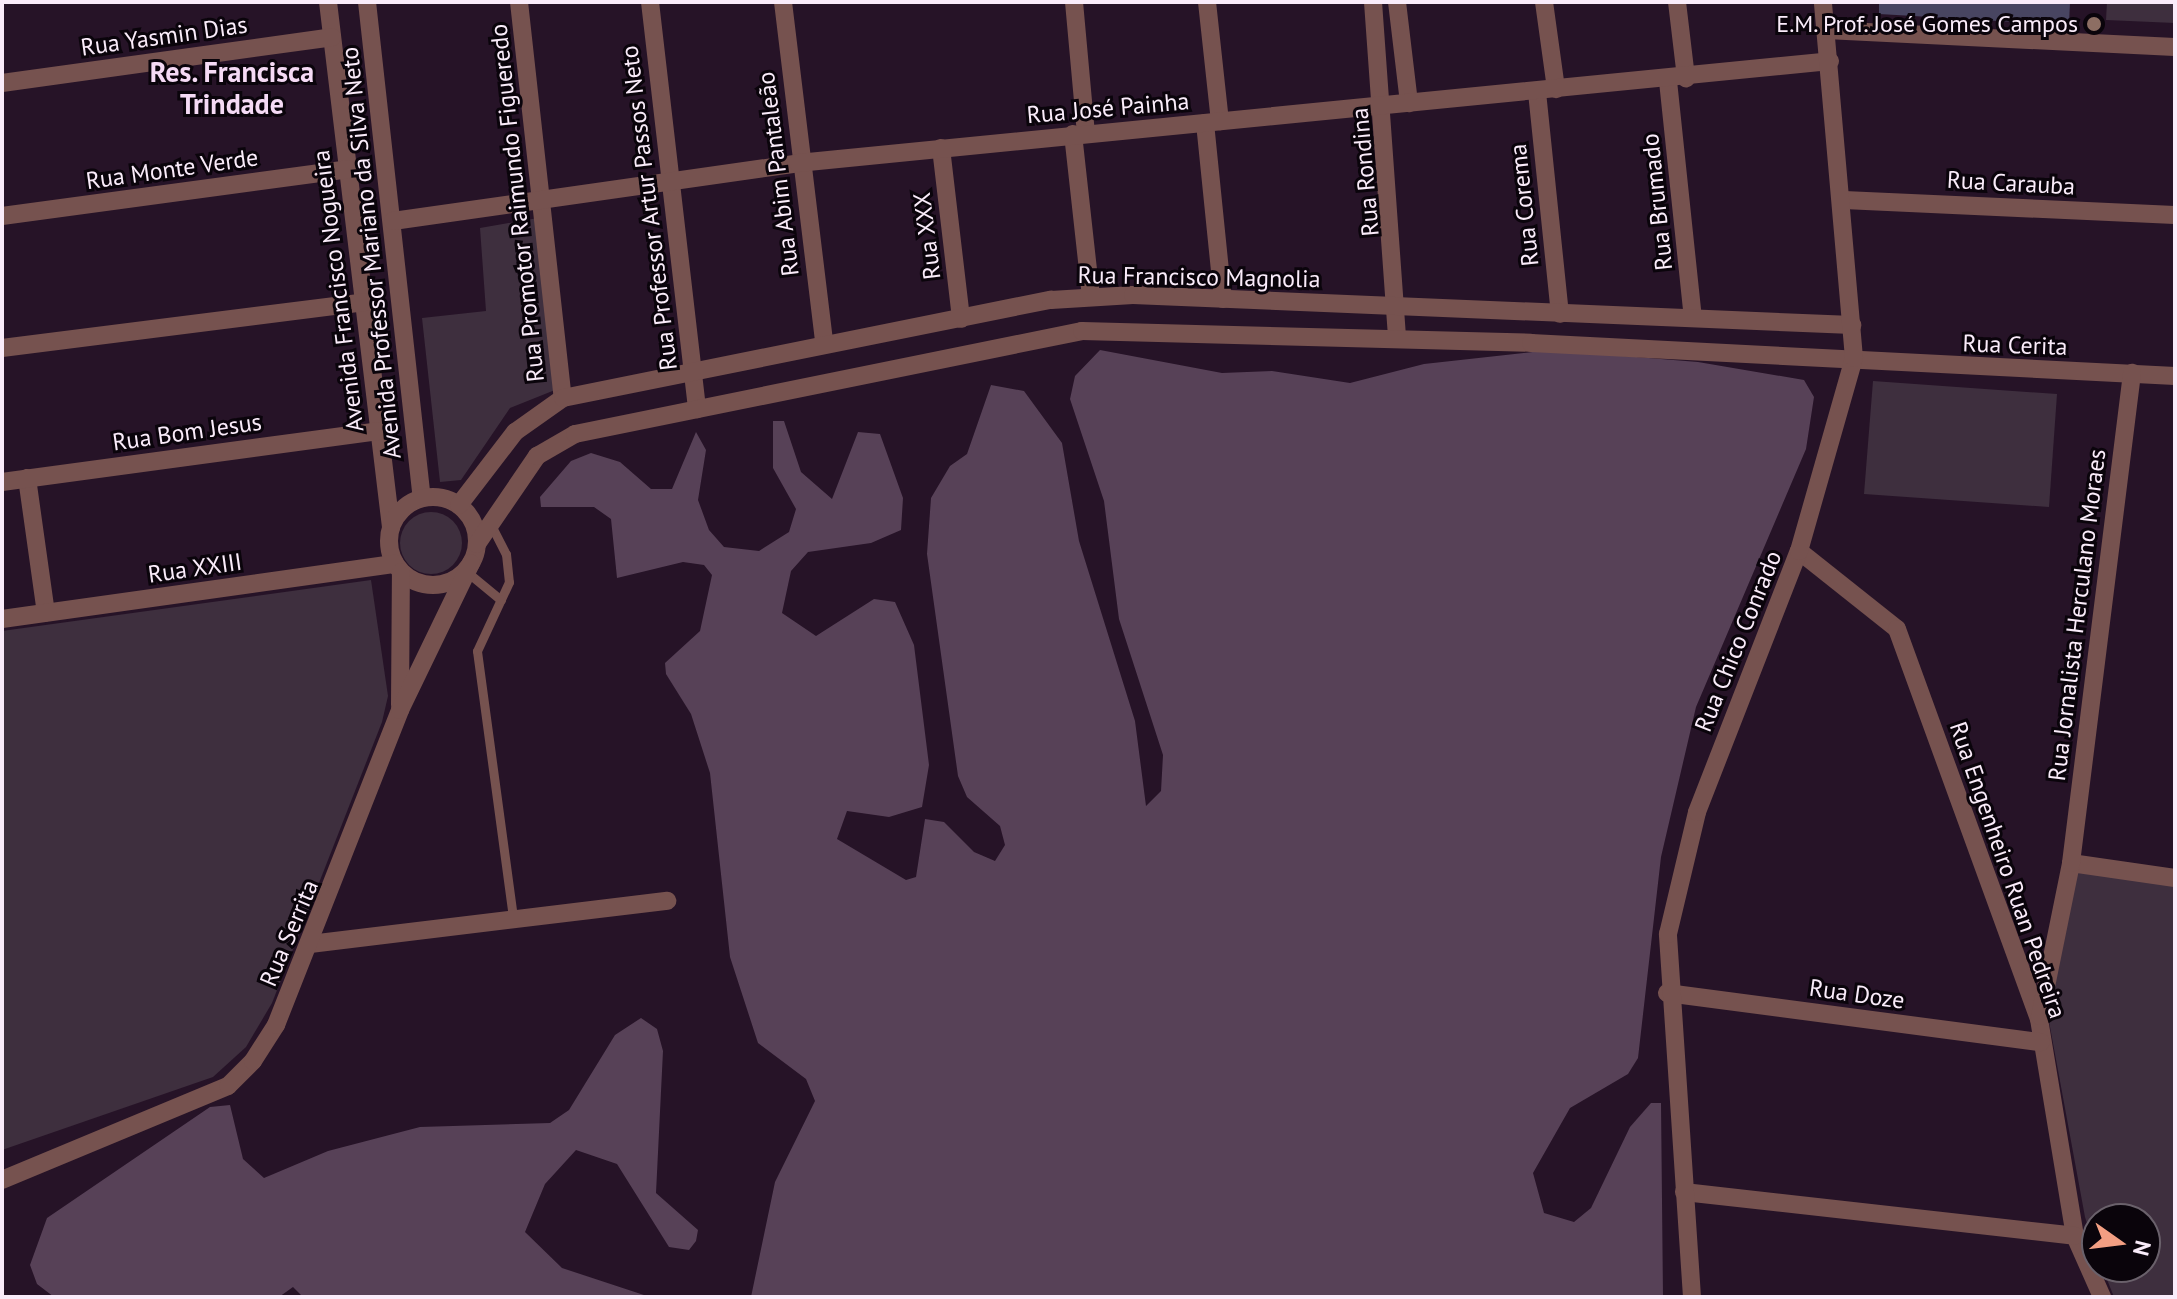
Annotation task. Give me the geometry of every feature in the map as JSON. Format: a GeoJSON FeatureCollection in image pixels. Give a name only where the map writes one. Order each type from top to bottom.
{"type":"FeatureCollection","features":[{"type":"Feature","properties":{"kind":"street","name":"Avenida Francisco Nogueira"},"geometry":{"type":"LineString","coordinates":[[328,2],[391,527]]}},
{"type":"Feature","properties":{"kind":"street","name":"Avenida Professor Mariano da Silva Neto"},"geometry":{"type":"LineString","coordinates":[[367,2],[422,498]]}},
{"type":"Feature","properties":{"kind":"street","name":"Rua Promotor Raimundo Figueredo"},"geometry":{"type":"LineString","coordinates":[[519,2],[563,398]]}},
{"type":"Feature","properties":{"kind":"street","name":"Rua Professor Artur Passos Neto"},"geometry":{"type":"LineString","coordinates":[[650,2],[697,409]]}},
{"type":"Feature","properties":{"kind":"street","name":"Rua Abim Pantaleão"},"geometry":{"type":"LineString","coordinates":[[783,2],[798,163],[824,340]]}},
{"type":"Feature","properties":{"kind":"street"},"geometry":{"type":"LineString","coordinates":[[1074,2],[1079,133],[1091,296]]}},
{"type":"Feature","properties":{"kind":"street"},"geometry":{"type":"LineString","coordinates":[[1207,2],[1223,299]]}},
{"type":"Feature","properties":{"kind":"street","name":"Rua Rondina"},"geometry":{"type":"LineString","coordinates":[[1373,2],[1400,305],[1397,338]]}},
{"type":"Feature","properties":{"kind":"street","name":"Rua Rondina"},"geometry":{"type":"LineString","coordinates":[[1397,2],[1409,103]]}},
{"type":"Feature","properties":{"kind":"street"},"geometry":{"type":"LineString","coordinates":[[1544,2],[1556,89]]}},
{"type":"Feature","properties":{"kind":"street","name":"Rua Brumado"},"geometry":{"type":"LineString","coordinates":[[1677,2],[1677,80],[1693,318]]}},
{"type":"Feature","properties":{"kind":"street","name":"Rua Chico Conrado"},"geometry":{"type":"LineString","coordinates":[[1692,1297],[1667,993],[1668,934],[1697,812],[1799,551],[1854,358],[1844,200],[1823,2]]}},
{"type":"Feature","properties":{"kind":"street"},"geometry":{"type":"LineString","coordinates":[[1826,30],[2175,47]]}},
{"type":"Feature","properties":{"kind":"street","name":"Rua Yasmin Dias"},"geometry":{"type":"LineString","coordinates":[[2,83],[332,37]]}},
{"type":"Feature","properties":{"kind":"street","name":"Rua José Painha"},"geometry":{"type":"LineString","coordinates":[[393,221],[542,204],[798,163],[1079,133],[1677,80],[1830,61]]}},
{"type":"Feature","properties":{"kind":"street","name":"Rua Corema"},"geometry":{"type":"LineString","coordinates":[[1537,92],[1560,314]]}},
{"type":"Feature","properties":{"kind":"street","name":"Rua XXX"},"geometry":{"type":"LineString","coordinates":[[941,148],[961,319]]}},
{"type":"Feature","properties":{"kind":"street","name":"Rua Monte Verde"},"geometry":{"type":"LineString","coordinates":[[2,216],[348,169]]}},
{"type":"Feature","properties":{"kind":"street","name":"Rua Carauba"},"geometry":{"type":"LineString","coordinates":[[1844,200],[2175,215]]}},
{"type":"Feature","properties":{"kind":"street","name":"Rua Francisco Magnolia"},"geometry":{"type":"LineString","coordinates":[[459,505],[515,432],[563,398],[824,340],[1091,296],[1400,305],[1852,325]]}},
{"type":"Feature","properties":{"kind":"street"},"geometry":{"type":"LineString","coordinates":[[2,348],[365,302]]}},
{"type":"Feature","properties":{"kind":"street"},"geometry":{"type":"LineString","coordinates":[[477,544],[549,445],[697,409],[1082,331],[1397,338],[1854,358]]}},
{"type":"Feature","properties":{"kind":"street","name":"Rua Cerita"},"geometry":{"type":"LineString","coordinates":[[1854,358],[2175,376]]}},
{"type":"Feature","properties":{"kind":"street","name":"Rua Jornalista Herculano Moraes"},"geometry":{"type":"LineString","coordinates":[[2039,1019],[2071,863],[2132,373]]}},
{"type":"Feature","properties":{"kind":"street","name":"Rua Bom Jesus"},"geometry":{"type":"LineString","coordinates":[[2,482],[379,431]]}},
{"type":"Feature","properties":{"kind":"street"},"geometry":{"type":"LineString","coordinates":[[27,478],[46,613]]}},
{"type":"Feature","properties":{"kind":"street"},"geometry":{"type":"LineString","coordinates":[[400,710],[398,568],[391,527],[422,498],[459,505],[477,544]]}},
{"type":"Feature","properties":{"kind":"street","name":"Rua Serrita"},"geometry":{"type":"LineString","coordinates":[[2,1180],[228,1086],[276,1025],[400,710],[469,567],[477,544]]}},
{"type":"Feature","properties":{"kind":"street","name":"Rua Engenheiro Ruan Pedreira"},"geometry":{"type":"LineString","coordinates":[[1799,551],[1897,629],[2039,1019],[2075,1236],[2102,1297]]}},
{"type":"Feature","properties":{"kind":"street"},"geometry":{"type":"LineString","coordinates":[[398,568],[438,585],[469,567]]}},
{"type":"Feature","properties":{"kind":"street","name":"Rua XXIII"},"geometry":{"type":"LineString","coordinates":[[2,619],[398,568]]}},
{"type":"Feature","properties":{"kind":"street"},"geometry":{"type":"LineString","coordinates":[[2071,863],[2175,878]]}},
{"type":"Feature","properties":{"kind":"street"},"geometry":{"type":"LineString","coordinates":[[310,944],[667,901]]}},
{"type":"Feature","properties":{"kind":"street","name":"Rua Doze"},"geometry":{"type":"LineString","coordinates":[[1667,993],[2041,1042]]}},
{"type":"Feature","properties":{"kind":"street"},"geometry":{"type":"LineString","coordinates":[[1684,1192],[2075,1236]]}},
{"type":"Feature","properties":{"kind":"lane"},"geometry":{"type":"LineString","coordinates":[[490,523],[509,568],[501,600],[477,651],[513,919]]}},
{"type":"Feature","properties":{"kind":"lane"},"geometry":{"type":"LineString","coordinates":[[469,567],[501,600]]}},
{"type":"Feature","properties":{"kind":"shaded area"},"geometry":{"type":"Polygon","coordinates":[[[2107,2],[2175,2],[2175,23],[2106,20],[2107,2]]]}},
{"type":"Feature","properties":{"kind":"shaded area"},"geometry":{"type":"Polygon","coordinates":[[[538,218],[555,390],[510,408],[461,480],[440,482],[422,318],[486,311],[480,228],[538,218]]]}},
{"type":"Feature","properties":{"kind":"shaded area"},"geometry":{"type":"Polygon","coordinates":[[[1100,350],[1222,373],[1272,371],[1350,383],[1424,364],[1550,350],[1698,362],[1804,380],[1814,397],[1806,449],[1696,707],[1661,857],[1638,1058],[1628,1074],[1570,1108],[1533,1173],[1544,1213],[1574,1222],[1591,1208],[1630,1127],[1651,1103],[1661,1103],[1663,1297],[751,1297],[775,1182],[815,1101],[806,1079],[758,1043],[730,957],[710,773],[691,714],[666,674],[665,663],[700,631],[712,575],[704,565],[683,562],[617,578],[611,519],[594,507],[541,507],[540,497],[571,461],[591,453],[620,462],[651,489],[672,489],[696,432],[706,450],[698,500],[709,530],[724,547],[759,551],[789,532],[796,509],[773,468],[773,421],[784,421],[801,472],[832,499],[858,432],[880,434],[903,498],[901,530],[871,543],[808,552],[791,571],[782,613],[816,636],[874,599],[895,602],[914,645],[929,765],[922,807],[889,817],[847,811],[837,839],[906,880],[916,877],[925,819],[944,822],[974,852],[995,861],[1005,845],[1000,826],[967,797],[958,776],[927,554],[931,498],[950,466],[967,454],[991,385],[1024,391],[1062,443],[1079,541],[1135,721],[1146,806],[1161,791],[1163,755],[1119,619],[1104,501],[1070,399],[1075,376],[1100,350]]]}},
{"type":"Feature","properties":{"kind":"shaded area"},"geometry":{"type":"Polygon","coordinates":[[[1873,381],[2057,394],[2049,507],[1864,494],[1873,381]]]}},
{"type":"Feature","properties":{"kind":"shaded area"},"geometry":{"type":"Polygon","coordinates":[[[431,512],[443,514],[453,521],[460,531],[460,555],[453,565],[443,572],[431,574],[419,572],[409,565],[402,555],[400,543],[402,531],[409,521],[419,514],[431,512]]]}},
{"type":"Feature","properties":{"kind":"shaded area"},"geometry":{"type":"Polygon","coordinates":[[[371,580],[388,696],[382,722],[272,1003],[246,1047],[213,1077],[2,1150],[2,631],[371,580]]]}},
{"type":"Feature","properties":{"kind":"shaded area"},"geometry":{"type":"Polygon","coordinates":[[[2074,870],[2175,885],[2175,1297],[2114,1297],[2108,1283],[2161,1283],[2161,1203],[2082,1203],[2046,1005],[2074,870]]]}},
{"type":"Feature","properties":{"kind":"shaded area"},"geometry":{"type":"Polygon","coordinates":[[[641,1018],[657,1029],[663,1051],[656,1193],[698,1230],[696,1241],[689,1250],[669,1247],[617,1164],[576,1150],[545,1184],[525,1232],[562,1268],[650,1297],[303,1297],[293,1287],[279,1297],[54,1297],[37,1284],[30,1265],[47,1218],[210,1107],[230,1105],[243,1159],[264,1178],[328,1151],[420,1127],[550,1123],[569,1110],[615,1035],[641,1018]]]}},
{"type":"Feature","properties":{"kind":"building"},"geometry":{"type":"Polygon","coordinates":[[[1879,2],[2070,2],[2069,25],[1879,14],[1879,2]]]}},
{"type":"Feature","properties":{"kind":"place","name":"E.M. Prof. José Gomes Campos"},"geometry":{"type":"Point","coordinates":[2094,24]}},
{"type":"Feature","properties":{"kind":"district","name":"Res. Francisca Trindade"},"geometry":{"type":"Point","coordinates":[232,88]}}]}
